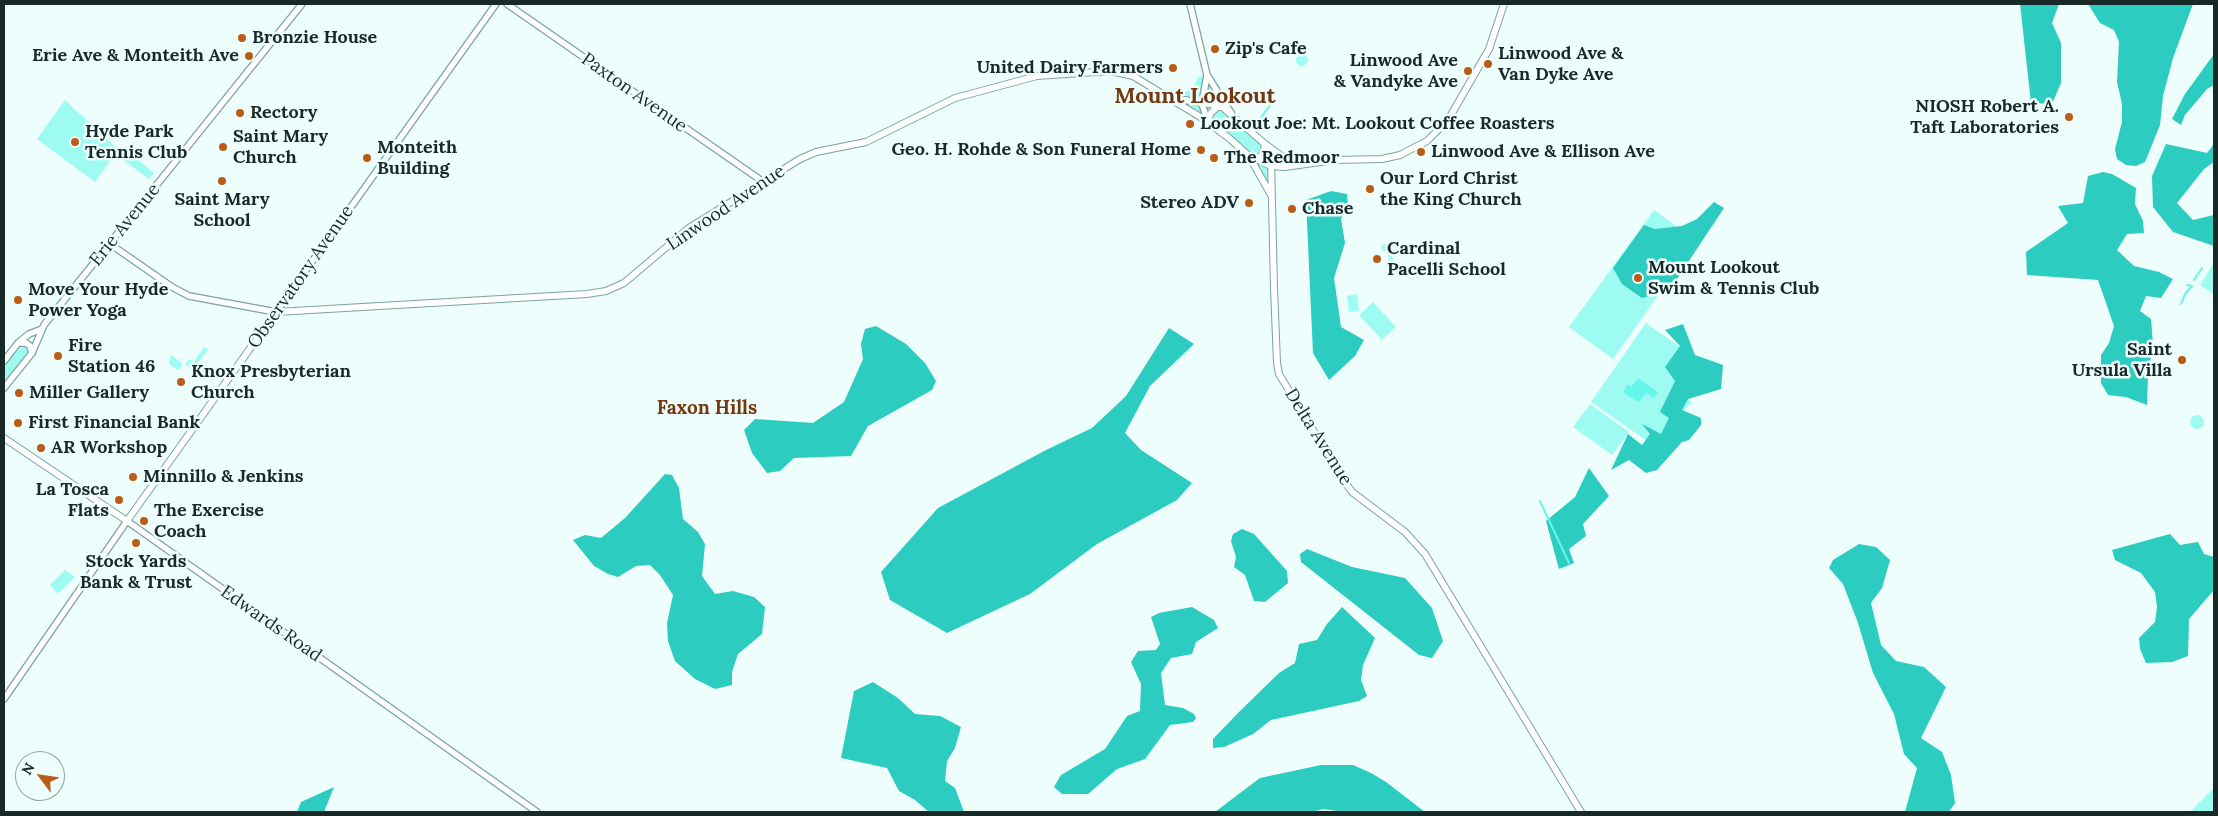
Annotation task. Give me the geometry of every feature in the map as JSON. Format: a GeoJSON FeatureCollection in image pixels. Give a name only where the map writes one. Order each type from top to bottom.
{"type":"FeatureCollection","features":[{"type":"Feature","properties":{"kind":"main road"},"geometry":{"type":"LineString","coordinates":[[1252,158],[1271,166],[1292,167],[1334,160],[1391,158],[1427,141],[1451,115],[1489,49],[1504,4]]}},
{"type":"Feature","properties":{"kind":"main road","name":"Linwood Avenue"},"geometry":{"type":"LineString","coordinates":[[276,312],[581,295],[606,291],[624,282],[689,228],[762,181],[807,155],[866,142],[955,98],[1037,76],[1119,71],[1133,76],[1167,95],[1208,122]]}},
{"type":"Feature","properties":{"kind":"main road","name":"Linwood Avenue"},"geometry":{"type":"LineString","coordinates":[[1167,95],[1183,101],[1221,106],[1265,144],[1280,155],[1300,165]]}},
{"type":"Feature","properties":{"kind":"main road"},"geometry":{"type":"LineString","coordinates":[[1208,122],[1213,110],[1221,106]]}},
{"type":"Feature","properties":{"kind":"main road","name":"Delta Avenue"},"geometry":{"type":"LineString","coordinates":[[1208,122],[1252,158],[1270,195]]}},
{"type":"Feature","properties":{"kind":"main road"},"geometry":{"type":"LineString","coordinates":[[1252,158],[1263,155],[1265,144]]}},
{"type":"Feature","properties":{"kind":"main road","name":"Delta Avenue"},"geometry":{"type":"LineString","coordinates":[[1265,144],[1270,153],[1271,166],[1270,195],[1279,374],[1336,469],[1352,492],[1405,532],[1425,554],[1581,812]]}},
{"type":"Feature","properties":{"kind":"main road","name":"Observatory Avenue"},"geometry":{"type":"LineString","coordinates":[[127,521],[276,312]]}},
{"type":"Feature","properties":{"kind":"main road","name":"Edwards Road"},"geometry":{"type":"LineString","coordinates":[[4,438],[127,521]]}},
{"type":"Feature","properties":{"kind":"street","name":"Erie Avenue"},"geometry":{"type":"LineString","coordinates":[[4,361],[18,343],[29,334],[42,329],[302,4]]}},
{"type":"Feature","properties":{"kind":"street","name":"Observatory Avenue"},"geometry":{"type":"LineString","coordinates":[[276,312],[496,4]]}},
{"type":"Feature","properties":{"kind":"street","name":"Paxton Avenue"},"geometry":{"type":"LineString","coordinates":[[507,4],[762,181]]}},
{"type":"Feature","properties":{"kind":"street"},"geometry":{"type":"LineString","coordinates":[[1190,4],[1207,75],[1231,113]]}},
{"type":"Feature","properties":{"kind":"street"},"geometry":{"type":"LineString","coordinates":[[1207,75],[1202,104],[1208,122]]}},
{"type":"Feature","properties":{"kind":"street"},"geometry":{"type":"LineString","coordinates":[[110,244],[172,287],[189,296],[276,312]]}},
{"type":"Feature","properties":{"kind":"street","name":"Erie Avenue"},"geometry":{"type":"LineString","coordinates":[[4,388],[32,353],[41,337],[42,329]]}},
{"type":"Feature","properties":{"kind":"street"},"geometry":{"type":"LineString","coordinates":[[18,343],[26,343],[32,348],[32,353]]}},
{"type":"Feature","properties":{"kind":"street","name":"Observatory Avenue"},"geometry":{"type":"LineString","coordinates":[[4,699],[127,521]]}},
{"type":"Feature","properties":{"kind":"street","name":"Edwards Road"},"geometry":{"type":"LineString","coordinates":[[127,521],[537,812]]}},
{"type":"Feature","properties":{"kind":"shaded area"},"geometry":{"type":"Polygon","coordinates":[[[2020,4],[2059,4],[2052,23],[2061,43],[2061,83],[2052,104],[2031,103],[2020,4]]]}},
{"type":"Feature","properties":{"kind":"shaded area"},"geometry":{"type":"Polygon","coordinates":[[[2088,4],[2193,4],[2173,58],[2163,96],[2160,125],[2145,162],[2136,166],[2126,165],[2117,159],[2115,149],[2122,122],[2122,104],[2117,82],[2119,42],[2114,30],[2100,23],[2088,4]]]}},
{"type":"Feature","properties":{"kind":"shaded area"},"geometry":{"type":"Polygon","coordinates":[[[1300,54],[1304,54],[1308,60],[1304,66],[1300,66],[1296,62],[1296,58],[1300,54]]]}},
{"type":"Feature","properties":{"kind":"shaded area"},"geometry":{"type":"Polygon","coordinates":[[[2214,54],[2214,85],[2207,89],[2185,115],[2181,125],[2172,119],[2185,94],[2214,54]]]}},
{"type":"Feature","properties":{"kind":"shaded area"},"geometry":{"type":"Polygon","coordinates":[[[1207,75],[1231,113],[1265,145],[1300,165],[1271,166],[1271,195],[1248,156],[1185,107],[1179,93],[1193,90],[1198,77],[1207,75]]]}},
{"type":"Feature","properties":{"kind":"shaded area","name":"Hyde Park Tennis Club"},"geometry":{"type":"Polygon","coordinates":[[[65,100],[124,155],[128,151],[154,173],[149,179],[115,154],[95,182],[37,139],[65,100]]]}},
{"type":"Feature","properties":{"kind":"shaded area"},"geometry":{"type":"Polygon","coordinates":[[[2166,144],[2207,153],[2214,144],[2214,162],[2204,169],[2177,203],[2193,220],[2214,215],[2214,246],[2173,232],[2153,207],[2152,176],[2166,144]]]}},
{"type":"Feature","properties":{"kind":"shaded area"},"geometry":{"type":"Polygon","coordinates":[[[2103,172],[2112,174],[2136,188],[2135,204],[2143,221],[2144,233],[2127,234],[2117,250],[2134,266],[2159,272],[2173,279],[2161,298],[2146,296],[2140,311],[2151,319],[2153,344],[2148,376],[2147,405],[2126,397],[2108,395],[2101,383],[2101,355],[2109,343],[2114,326],[2098,280],[2027,275],[2026,252],[2068,223],[2058,206],[2083,203],[2088,176],[2103,172]]]}},
{"type":"Feature","properties":{"kind":"shaded area"},"geometry":{"type":"Polygon","coordinates":[[[1331,191],[1347,194],[1348,205],[1341,219],[1345,243],[1334,278],[1341,327],[1364,340],[1355,356],[1329,380],[1313,353],[1306,200],[1331,191]]]}},
{"type":"Feature","properties":{"kind":"shaded area"},"geometry":{"type":"Polygon","coordinates":[[[1714,202],[1724,208],[1675,282],[1664,284],[1660,293],[1642,298],[1622,284],[1613,268],[1644,225],[1655,229],[1682,226],[1697,219],[1714,202]]]}},
{"type":"Feature","properties":{"kind":"shaded area","name":"Mount Lookout Swim & Tennis Club"},"geometry":{"type":"Polygon","coordinates":[[[1654,210],[1697,241],[1613,359],[1569,327],[1654,210]]]}},
{"type":"Feature","properties":{"kind":"shaded area"},"geometry":{"type":"Polygon","coordinates":[[[1388,244],[1395,266],[1386,268],[1385,263],[1389,259],[1387,251],[1382,250],[1381,245],[1388,244]]]}},
{"type":"Feature","properties":{"kind":"shaded area"},"geometry":{"type":"Polygon","coordinates":[[[2214,265],[2214,294],[2200,285],[2214,265]]]}},
{"type":"Feature","properties":{"kind":"shaded area"},"geometry":{"type":"Polygon","coordinates":[[[1357,294],[1359,311],[1349,312],[1347,296],[1357,294]]]}},
{"type":"Feature","properties":{"kind":"shaded area"},"geometry":{"type":"Polygon","coordinates":[[[1373,302],[1396,327],[1382,340],[1359,315],[1373,302]]]}},
{"type":"Feature","properties":{"kind":"shaded area","name":"Mount Lookout Swim & Tennis Club"},"geometry":{"type":"Polygon","coordinates":[[[1646,323],[1686,351],[1684,396],[1692,402],[1683,412],[1692,430],[1670,451],[1644,439],[1591,402],[1646,323]]]}},
{"type":"Feature","properties":{"kind":"shaded area"},"geometry":{"type":"Polygon","coordinates":[[[1683,324],[1695,355],[1723,365],[1721,389],[1688,399],[1682,410],[1701,418],[1701,425],[1689,440],[1682,442],[1657,470],[1646,473],[1629,460],[1611,470],[1628,434],[1642,445],[1650,434],[1642,424],[1661,434],[1669,418],[1660,412],[1675,381],[1665,367],[1680,346],[1665,330],[1683,324]]]}},
{"type":"Feature","properties":{"kind":"shaded area"},"geometry":{"type":"Polygon","coordinates":[[[876,326],[906,344],[925,363],[936,381],[932,390],[868,426],[851,456],[794,458],[780,471],[767,473],[752,453],[744,430],[755,419],[813,423],[844,402],[863,359],[861,344],[865,329],[876,326]]]}},
{"type":"Feature","properties":{"kind":"shaded area"},"geometry":{"type":"Polygon","coordinates":[[[1169,328],[1194,344],[1150,386],[1125,433],[1141,450],[1192,483],[1177,500],[1097,544],[1030,594],[947,633],[890,600],[881,572],[938,508],[1046,450],[1092,428],[1126,396],[1169,328]]]}},
{"type":"Feature","properties":{"kind":"shaded area"},"geometry":{"type":"Polygon","coordinates":[[[23,345],[28,348],[28,354],[4,384],[4,366],[17,349],[23,345]]]}},
{"type":"Feature","properties":{"kind":"shaded area"},"geometry":{"type":"Polygon","coordinates":[[[204,347],[208,349],[196,366],[192,364],[189,367],[185,364],[189,359],[194,362],[204,347]]]}},
{"type":"Feature","properties":{"kind":"shaded area"},"geometry":{"type":"Polygon","coordinates":[[[171,355],[183,364],[178,370],[169,364],[171,355]]]}},
{"type":"Feature","properties":{"kind":"shaded area"},"geometry":{"type":"Polygon","coordinates":[[[1638,378],[1658,392],[1654,398],[1646,393],[1638,402],[1623,392],[1627,385],[1632,386],[1638,378]]]}},
{"type":"Feature","properties":{"kind":"shaded area"},"geometry":{"type":"Polygon","coordinates":[[[1590,404],[1629,432],[1612,455],[1573,427],[1590,404]]]}},
{"type":"Feature","properties":{"kind":"shaded area"},"geometry":{"type":"Polygon","coordinates":[[[2194,415],[2200,415],[2204,422],[2200,429],[2194,429],[2190,425],[2190,419],[2194,415]]]}},
{"type":"Feature","properties":{"kind":"shaded area"},"geometry":{"type":"Polygon","coordinates":[[[1589,468],[1609,496],[1583,524],[1586,536],[1569,549],[1574,563],[1559,569],[1546,521],[1575,497],[1589,468]]]}},
{"type":"Feature","properties":{"kind":"shaded area"},"geometry":{"type":"Polygon","coordinates":[[[665,474],[672,475],[679,488],[683,519],[698,532],[705,544],[702,576],[715,594],[733,591],[754,597],[765,607],[762,634],[738,654],[732,672],[732,685],[715,689],[695,679],[675,661],[668,641],[667,623],[673,595],[660,575],[650,565],[636,566],[618,577],[608,574],[594,566],[573,540],[585,535],[601,538],[625,518],[665,474]]]}},
{"type":"Feature","properties":{"kind":"shaded area"},"geometry":{"type":"Polygon","coordinates":[[[1242,529],[1254,534],[1287,571],[1288,583],[1265,602],[1254,601],[1245,575],[1234,567],[1236,557],[1231,541],[1233,534],[1242,529]]]}},
{"type":"Feature","properties":{"kind":"shaded area"},"geometry":{"type":"Polygon","coordinates":[[[2170,534],[2180,545],[2198,542],[2204,554],[2214,557],[2214,590],[2189,619],[2188,656],[2172,662],[2146,663],[2140,649],[2139,638],[2155,622],[2157,607],[2155,592],[2141,573],[2115,560],[2112,550],[2170,534]]]}},
{"type":"Feature","properties":{"kind":"shaded area"},"geometry":{"type":"Polygon","coordinates":[[[1859,544],[1876,547],[1890,560],[1882,588],[1871,603],[1881,645],[1896,661],[1924,667],[1946,687],[1921,738],[1942,752],[1951,775],[1955,803],[1949,812],[1905,812],[1917,768],[1904,754],[1894,714],[1873,673],[1858,623],[1843,584],[1829,568],[1833,560],[1859,544]]]}},
{"type":"Feature","properties":{"kind":"shaded area"},"geometry":{"type":"Polygon","coordinates":[[[1307,549],[1352,567],[1405,578],[1432,608],[1443,641],[1432,658],[1419,655],[1301,562],[1300,554],[1307,549]]]}},
{"type":"Feature","properties":{"kind":"shaded area"},"geometry":{"type":"Polygon","coordinates":[[[65,570],[75,577],[57,593],[50,585],[65,570]]]}},
{"type":"Feature","properties":{"kind":"shaded area"},"geometry":{"type":"Polygon","coordinates":[[[1192,607],[1214,620],[1218,628],[1196,642],[1192,654],[1171,658],[1161,673],[1165,705],[1183,708],[1194,714],[1196,718],[1193,722],[1170,725],[1145,759],[1117,769],[1088,794],[1062,794],[1054,787],[1061,775],[1105,749],[1127,716],[1140,711],[1141,684],[1131,662],[1138,651],[1156,650],[1160,644],[1151,617],[1159,613],[1192,607]]]}},
{"type":"Feature","properties":{"kind":"shaded area"},"geometry":{"type":"Polygon","coordinates":[[[1342,607],[1375,638],[1363,665],[1361,680],[1367,696],[1359,701],[1271,720],[1253,734],[1224,747],[1213,748],[1213,739],[1238,713],[1279,673],[1295,663],[1299,644],[1317,640],[1327,624],[1342,607]]]}},
{"type":"Feature","properties":{"kind":"shaded area"},"geometry":{"type":"Polygon","coordinates":[[[873,682],[898,698],[915,714],[940,716],[961,727],[955,748],[947,761],[945,781],[955,788],[964,812],[929,812],[915,800],[899,791],[887,768],[841,758],[854,691],[873,682]]]}},
{"type":"Feature","properties":{"kind":"shaded area"},"geometry":{"type":"Polygon","coordinates":[[[1321,765],[1353,765],[1371,773],[1425,812],[1345,812],[1323,809],[1312,812],[1215,812],[1260,778],[1321,765]]]}},
{"type":"Feature","properties":{"kind":"shaded area"},"geometry":{"type":"Polygon","coordinates":[[[334,787],[324,812],[297,812],[301,802],[334,787]]]}},
{"type":"Feature","properties":{"kind":"shaded area"},"geometry":{"type":"Polygon","coordinates":[[[2214,788],[2214,812],[2190,812],[2214,788]]]}},
{"type":"Feature","properties":{"kind":"waterway"},"geometry":{"type":"LineString","coordinates":[[1256,124],[1275,99]]}},
{"type":"Feature","properties":{"kind":"waterway"},"geometry":{"type":"LineString","coordinates":[[2194,280],[2202,268]]}},
{"type":"Feature","properties":{"kind":"waterway"},"geometry":{"type":"LineString","coordinates":[[2187,285],[2192,286]]}},
{"type":"Feature","properties":{"kind":"waterway"},"geometry":{"type":"LineString","coordinates":[[2181,304],[2185,294],[2192,286]]}},
{"type":"Feature","properties":{"kind":"waterway"},"geometry":{"type":"LineString","coordinates":[[1540,501],[1569,563]]}},
{"type":"Feature","properties":{"kind":"place","name":"Bronzie House"},"geometry":{"type":"Point","coordinates":[242,38]}},
{"type":"Feature","properties":{"kind":"place","name":"Zip's Cafe"},"geometry":{"type":"Point","coordinates":[1215,49]}},
{"type":"Feature","properties":{"kind":"place","name":"Erie Ave & Monteith Ave"},"geometry":{"type":"Point","coordinates":[249,56]}},
{"type":"Feature","properties":{"kind":"place","name":"Linwood Ave & Van Dyke Ave"},"geometry":{"type":"Point","coordinates":[1488,64]}},
{"type":"Feature","properties":{"kind":"place","name":"United Dairy Farmers"},"geometry":{"type":"Point","coordinates":[1173,68]}},
{"type":"Feature","properties":{"kind":"place","name":"Linwood Ave & Vandyke Ave"},"geometry":{"type":"Point","coordinates":[1468,71]}},
{"type":"Feature","properties":{"kind":"place","name":"Rectory"},"geometry":{"type":"Point","coordinates":[240,113]}},
{"type":"Feature","properties":{"kind":"place","name":"NIOSH Robert A. Taft Laboratories"},"geometry":{"type":"Point","coordinates":[2069,117]}},
{"type":"Feature","properties":{"kind":"place","name":"Lookout Joe: Mt. Lookout Coffee Roasters"},"geometry":{"type":"Point","coordinates":[1190,124]}},
{"type":"Feature","properties":{"kind":"place","name":"Hyde Park Tennis Club"},"geometry":{"type":"Point","coordinates":[75,142]}},
{"type":"Feature","properties":{"kind":"place","name":"Saint Mary Church"},"geometry":{"type":"Point","coordinates":[223,147]}},
{"type":"Feature","properties":{"kind":"place","name":"Geo. H. Rohde & Son Funeral Home"},"geometry":{"type":"Point","coordinates":[1201,150]}},
{"type":"Feature","properties":{"kind":"place","name":"Linwood Ave & Ellison Ave"},"geometry":{"type":"Point","coordinates":[1421,152]}},
{"type":"Feature","properties":{"kind":"place","name":"Monteith Building"},"geometry":{"type":"Point","coordinates":[367,158]}},
{"type":"Feature","properties":{"kind":"place","name":"The Redmoor"},"geometry":{"type":"Point","coordinates":[1214,158]}},
{"type":"Feature","properties":{"kind":"place","name":"Saint Mary School"},"geometry":{"type":"Point","coordinates":[222,181]}},
{"type":"Feature","properties":{"kind":"place","name":"Our Lord Christ the King Church"},"geometry":{"type":"Point","coordinates":[1370,189]}},
{"type":"Feature","properties":{"kind":"place","name":"Stereo ADV"},"geometry":{"type":"Point","coordinates":[1249,203]}},
{"type":"Feature","properties":{"kind":"place","name":"Chase"},"geometry":{"type":"Point","coordinates":[1292,209]}},
{"type":"Feature","properties":{"kind":"place","name":"Cardinal Pacelli School"},"geometry":{"type":"Point","coordinates":[1377,259]}},
{"type":"Feature","properties":{"kind":"place","name":"Mount Lookout Swim & Tennis Club"},"geometry":{"type":"Point","coordinates":[1638,278]}},
{"type":"Feature","properties":{"kind":"place","name":"Move Your Hyde Power Yoga"},"geometry":{"type":"Point","coordinates":[18,300]}},
{"type":"Feature","properties":{"kind":"place","name":"Fire Station 46"},"geometry":{"type":"Point","coordinates":[58,356]}},
{"type":"Feature","properties":{"kind":"place","name":"Saint Ursula Villa"},"geometry":{"type":"Point","coordinates":[2182,360]}},
{"type":"Feature","properties":{"kind":"place","name":"Knox Presbyterian Church"},"geometry":{"type":"Point","coordinates":[181,382]}},
{"type":"Feature","properties":{"kind":"place","name":"Miller Gallery"},"geometry":{"type":"Point","coordinates":[19,393]}},
{"type":"Feature","properties":{"kind":"place","name":"First Financial Bank"},"geometry":{"type":"Point","coordinates":[18,423]}},
{"type":"Feature","properties":{"kind":"place","name":"AR Workshop"},"geometry":{"type":"Point","coordinates":[41,448]}},
{"type":"Feature","properties":{"kind":"place","name":"Minnillo & Jenkins"},"geometry":{"type":"Point","coordinates":[133,477]}},
{"type":"Feature","properties":{"kind":"place","name":"La Tosca Flats"},"geometry":{"type":"Point","coordinates":[119,500]}},
{"type":"Feature","properties":{"kind":"place","name":"The Exercise Coach"},"geometry":{"type":"Point","coordinates":[144,521]}},
{"type":"Feature","properties":{"kind":"place","name":"Stock Yards Bank & Trust"},"geometry":{"type":"Point","coordinates":[136,543]}},
{"type":"Feature","properties":{"kind":"district","name":"Mount Lookout"},"geometry":{"type":"Point","coordinates":[1195,97]}},
{"type":"Feature","properties":{"kind":"district","name":"Faxon Hills"},"geometry":{"type":"Point","coordinates":[707,409]}}]}
